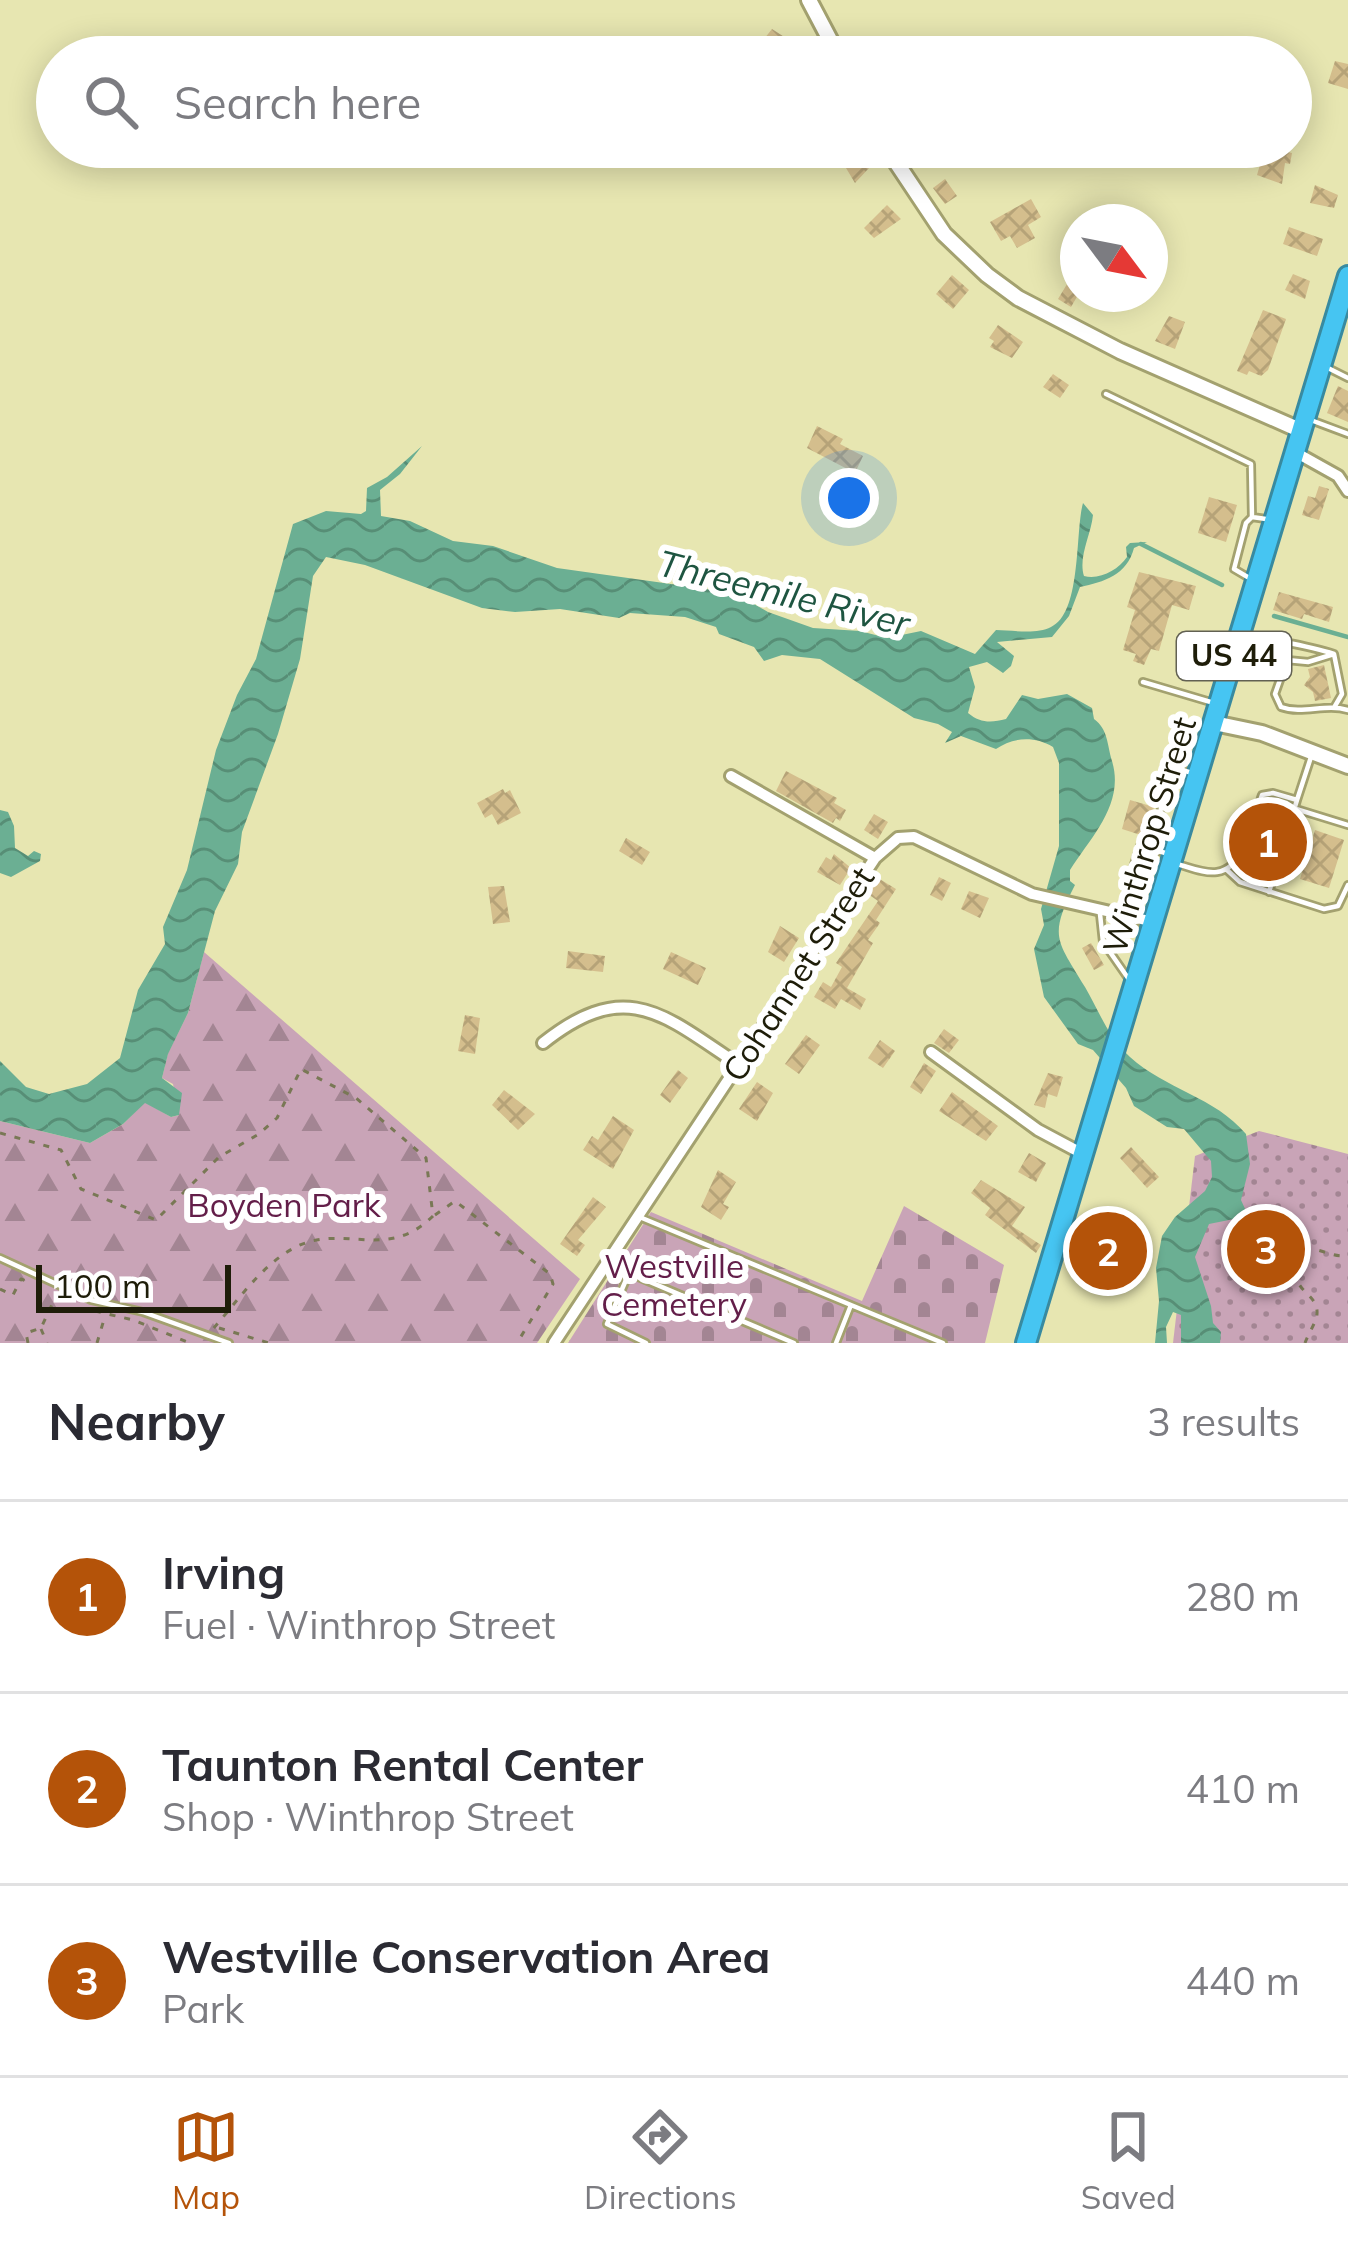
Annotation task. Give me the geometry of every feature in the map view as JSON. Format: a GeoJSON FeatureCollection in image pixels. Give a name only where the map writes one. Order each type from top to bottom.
{"type":"FeatureCollection","features":[{"type":"Feature","properties":{"kind":"highway","name":"Winthrop Street"},"geometry":{"type":"LineString","coordinates":[[1026,1343],[1348,275]]}},
{"type":"Feature","properties":{"kind":"street"},"geometry":{"type":"LineString","coordinates":[[808,0],[827,36]]}},
{"type":"Feature","properties":{"kind":"street"},"geometry":{"type":"LineString","coordinates":[[900,168],[944,234],[1018,298],[1120,351],[1304,424]]}},
{"type":"Feature","properties":{"kind":"street"},"geometry":{"type":"LineString","coordinates":[[1295,452],[1338,476],[1348,491]]}},
{"type":"Feature","properties":{"kind":"street"},"geometry":{"type":"LineString","coordinates":[[1217,714],[1348,766]]}},
{"type":"Feature","properties":{"kind":"street"},"geometry":{"type":"LineString","coordinates":[[731,776],[874,858]]}},
{"type":"Feature","properties":{"kind":"street","name":"Cohannet Street"},"geometry":{"type":"LineString","coordinates":[[554,1343],[874,858],[898,838],[914,837],[1037,896],[1154,922]]}},
{"type":"Feature","properties":{"kind":"street"},"geometry":{"type":"LineString","coordinates":[[543,1043],[576,1017],[612,1008],[643,1009],[668,1018],[739,1065]]}},
{"type":"Feature","properties":{"kind":"street"},"geometry":{"type":"LineString","coordinates":[[931,1052],[1038,1130],[1083,1154]]}},
{"type":"Feature","properties":{"kind":"lane"},"geometry":{"type":"LineString","coordinates":[[1321,365],[1348,378]]}},
{"type":"Feature","properties":{"kind":"lane"},"geometry":{"type":"LineString","coordinates":[[1106,394],[1251,464],[1252,517],[1246,523],[1234,569],[1256,581]]}},
{"type":"Feature","properties":{"kind":"lane"},"geometry":{"type":"LineString","coordinates":[[1304,424],[1348,434]]}},
{"type":"Feature","properties":{"kind":"lane"},"geometry":{"type":"LineString","coordinates":[[1252,517],[1274,520]]}},
{"type":"Feature","properties":{"kind":"lane"},"geometry":{"type":"LineString","coordinates":[[1241,632],[1334,654]]}},
{"type":"Feature","properties":{"kind":"lane"},"geometry":{"type":"LineString","coordinates":[[1277,642],[1287,660],[1275,694],[1281,706],[1295,712],[1335,706],[1348,710]]}},
{"type":"Feature","properties":{"kind":"lane"},"geometry":{"type":"LineString","coordinates":[[1287,660],[1308,662],[1334,654]]}},
{"type":"Feature","properties":{"kind":"lane"},"geometry":{"type":"LineString","coordinates":[[1334,654],[1342,694],[1335,706]]}},
{"type":"Feature","properties":{"kind":"lane"},"geometry":{"type":"LineString","coordinates":[[1143,682],[1217,714]]}},
{"type":"Feature","properties":{"kind":"lane"},"geometry":{"type":"LineString","coordinates":[[1152,849],[1176,741]]}},
{"type":"Feature","properties":{"kind":"lane"},"geometry":{"type":"LineString","coordinates":[[1269,892],[1312,752]]}},
{"type":"Feature","properties":{"kind":"lane"},"geometry":{"type":"LineString","coordinates":[[1169,766],[1198,774]]}},
{"type":"Feature","properties":{"kind":"lane"},"geometry":{"type":"LineString","coordinates":[[1128,884],[1140,846],[1204,871],[1225,869],[1241,851],[1262,795],[1297,800]]}},
{"type":"Feature","properties":{"kind":"lane"},"geometry":{"type":"LineString","coordinates":[[1294,809],[1348,825]]}},
{"type":"Feature","properties":{"kind":"lane"},"geometry":{"type":"LineString","coordinates":[[1225,869],[1240,882],[1324,909],[1338,907],[1348,885]]}},
{"type":"Feature","properties":{"kind":"lane"},"geometry":{"type":"LineString","coordinates":[[1094,907],[1103,942],[1134,987]]}},
{"type":"Feature","properties":{"kind":"lane"},"geometry":{"type":"LineString","coordinates":[[636,1215],[943,1343]]}},
{"type":"Feature","properties":{"kind":"lane"},"geometry":{"type":"LineString","coordinates":[[0,1258],[91,1300],[143,1312],[229,1343]]}},
{"type":"Feature","properties":{"kind":"lane"},"geometry":{"type":"LineString","coordinates":[[605,1263],[794,1343]]}},
{"type":"Feature","properties":{"kind":"lane"},"geometry":{"type":"LineString","coordinates":[[629,1274],[607,1324],[646,1343]]}},
{"type":"Feature","properties":{"kind":"lane"},"geometry":{"type":"LineString","coordinates":[[836,1343],[851,1305]]}},
{"type":"Feature","properties":{"kind":"path"},"geometry":{"type":"LineString","coordinates":[[0,1133],[61,1150],[81,1189],[156,1220],[219,1157],[278,1118],[301,1069],[356,1098],[426,1158],[433,1216]]}},
{"type":"Feature","properties":{"kind":"path"},"geometry":{"type":"LineString","coordinates":[[207,1336],[272,1264],[295,1247],[332,1238],[376,1242],[415,1234],[455,1201],[550,1274],[554,1284],[517,1343]]}},
{"type":"Feature","properties":{"kind":"path"},"geometry":{"type":"LineString","coordinates":[[1305,1343],[1317,1315],[1316,1305],[1300,1288],[1299,1258],[1304,1249],[1314,1248],[1348,1255]]}},
{"type":"Feature","properties":{"kind":"path"},"geometry":{"type":"LineString","coordinates":[[0,1289],[13,1295],[21,1279]]}},
{"type":"Feature","properties":{"kind":"path"},"geometry":{"type":"LineString","coordinates":[[28,1343],[26,1333],[41,1328],[57,1295]]}},
{"type":"Feature","properties":{"kind":"path"},"geometry":{"type":"LineString","coordinates":[[97,1343],[106,1314],[190,1343]]}},
{"type":"Feature","properties":{"kind":"path"},"geometry":{"type":"LineString","coordinates":[[215,1327],[269,1343]]}},
{"type":"Feature","properties":{"kind":"path"},"geometry":{"type":"LineString","coordinates":[[41,1328],[47,1343]]}},
{"type":"Feature","properties":{"kind":"green space","name":"Boyden Park"},"geometry":{"type":"Polygon","coordinates":[[[204,952],[580,1279],[537,1343],[0,1343],[0,1121],[90,1143],[123,1124],[145,1102],[171,1117],[179,1115],[173,1084],[162,1078],[168,1053],[188,1013],[204,952]]]}},
{"type":"Feature","properties":{"kind":"green space"},"geometry":{"type":"Polygon","coordinates":[[[1259,1131],[1348,1154],[1348,1343],[1173,1343],[1195,1156],[1259,1131]]]}},
{"type":"Feature","properties":{"kind":"green space","name":"Westville Cemetery"},"geometry":{"type":"Polygon","coordinates":[[[904,1206],[1004,1265],[985,1343],[568,1343],[651,1212],[862,1301],[904,1206]]]}},
{"type":"Feature","properties":{"kind":"water"},"geometry":{"type":"Polygon","coordinates":[[[422,446],[380,490],[381,516],[557,568],[735,593],[768,612],[813,628],[887,638],[921,631],[975,654],[996,630],[1038,631],[1061,619],[1073,589],[1083,503],[1093,515],[1084,576],[1108,573],[1127,557],[1130,543],[1147,542],[1134,548],[1126,565],[1113,576],[1080,587],[1069,616],[1052,637],[997,642],[1014,656],[1003,673],[987,662],[969,667],[975,687],[968,713],[981,720],[1001,720],[1022,695],[1038,699],[1067,694],[1092,708],[1105,732],[1114,792],[1104,819],[1070,870],[1075,885],[1061,916],[1059,938],[1122,1049],[1144,1068],[1220,1111],[1246,1134],[1250,1164],[1241,1200],[1244,1217],[1209,1224],[1195,1257],[1213,1323],[1221,1332],[1220,1343],[1181,1343],[1181,1315],[1173,1312],[1166,1327],[1167,1343],[1155,1343],[1156,1268],[1162,1236],[1175,1217],[1205,1191],[1212,1177],[1211,1161],[1184,1129],[1167,1127],[1134,1106],[1126,1088],[1093,1050],[1078,1044],[1044,997],[1034,949],[1044,925],[1041,909],[1059,846],[1059,763],[1053,747],[1023,739],[996,749],[961,736],[945,743],[952,732],[914,718],[820,659],[782,655],[764,661],[754,647],[685,617],[630,613],[619,618],[560,609],[482,608],[365,565],[326,557],[313,576],[300,659],[242,832],[238,864],[215,911],[188,1013],[168,1054],[162,1078],[182,1093],[179,1115],[171,1117],[145,1103],[123,1124],[90,1143],[0,1121],[0,1061],[26,1087],[49,1094],[87,1084],[120,1058],[138,990],[165,944],[163,927],[187,870],[216,750],[256,659],[293,524],[326,511],[366,511],[367,488],[422,446]]]}},
{"type":"Feature","properties":{"kind":"water"},"geometry":{"type":"Polygon","coordinates":[[[0,810],[8,812],[14,826],[15,848],[28,856],[34,851],[41,854],[40,861],[11,877],[0,873],[0,810]]]}},
{"type":"Feature","properties":{"kind":"building"},"geometry":{"type":"Polygon","coordinates":[[[1335,61],[1348,64],[1348,89],[1328,83],[1335,61]]]}},
{"type":"Feature","properties":{"kind":"building"},"geometry":{"type":"Polygon","coordinates":[[[846,168],[869,168],[855,183],[846,168]]]}},
{"type":"Feature","properties":{"kind":"building"},"geometry":{"type":"Polygon","coordinates":[[[1259,168],[1284,168],[1282,184],[1257,175],[1259,168]]]}},
{"type":"Feature","properties":{"kind":"building"},"geometry":{"type":"Polygon","coordinates":[[[945,179],[957,196],[945,204],[933,188],[945,179]]]}},
{"type":"Feature","properties":{"kind":"building"},"geometry":{"type":"Polygon","coordinates":[[[1315,185],[1338,195],[1334,208],[1310,203],[1315,185]]]}},
{"type":"Feature","properties":{"kind":"building"},"geometry":{"type":"Polygon","coordinates":[[[1031,199],[1041,217],[1028,225],[1035,238],[1017,248],[1010,236],[1001,241],[990,222],[1031,199]]]}},
{"type":"Feature","properties":{"kind":"building"},"geometry":{"type":"Polygon","coordinates":[[[887,205],[901,219],[874,238],[864,228],[887,205]]]}},
{"type":"Feature","properties":{"kind":"building"},"geometry":{"type":"Polygon","coordinates":[[[1289,227],[1323,239],[1317,256],[1283,244],[1289,227]]]}},
{"type":"Feature","properties":{"kind":"building"},"geometry":{"type":"Polygon","coordinates":[[[1293,274],[1310,281],[1305,299],[1285,290],[1293,274]]]}},
{"type":"Feature","properties":{"kind":"building"},"geometry":{"type":"Polygon","coordinates":[[[952,275],[969,290],[953,309],[936,294],[952,275]]]}},
{"type":"Feature","properties":{"kind":"building"},"geometry":{"type":"Polygon","coordinates":[[[1263,310],[1286,319],[1268,370],[1261,376],[1249,371],[1247,375],[1237,371],[1263,310]]]}},
{"type":"Feature","properties":{"kind":"building"},"geometry":{"type":"Polygon","coordinates":[[[1169,316],[1185,322],[1175,349],[1155,341],[1169,316]]]}},
{"type":"Feature","properties":{"kind":"building"},"geometry":{"type":"Polygon","coordinates":[[[998,325],[1023,342],[1012,358],[990,347],[994,341],[989,338],[998,325]]]}},
{"type":"Feature","properties":{"kind":"building"},"geometry":{"type":"Polygon","coordinates":[[[1053,374],[1069,385],[1060,398],[1043,387],[1053,374]]]}},
{"type":"Feature","properties":{"kind":"building"},"geometry":{"type":"Polygon","coordinates":[[[1338,386],[1348,391],[1348,422],[1327,413],[1338,386]]]}},
{"type":"Feature","properties":{"kind":"building"},"geometry":{"type":"Polygon","coordinates":[[[817,426],[863,456],[855,473],[807,448],[817,426]]]}},
{"type":"Feature","properties":{"kind":"building"},"geometry":{"type":"Polygon","coordinates":[[[1319,486],[1329,489],[1319,520],[1302,515],[1308,496],[1315,498],[1319,486]]]}},
{"type":"Feature","properties":{"kind":"building"},"geometry":{"type":"Polygon","coordinates":[[[1209,497],[1237,505],[1226,542],[1198,533],[1209,497]]]}},
{"type":"Feature","properties":{"kind":"building"},"geometry":{"type":"Polygon","coordinates":[[[1139,572],[1196,586],[1189,610],[1172,605],[1159,651],[1151,649],[1144,665],[1133,661],[1136,654],[1123,650],[1135,610],[1127,607],[1139,572]]]}},
{"type":"Feature","properties":{"kind":"building"},"geometry":{"type":"Polygon","coordinates":[[[1279,592],[1333,607],[1329,622],[1273,610],[1279,592]]]}},
{"type":"Feature","properties":{"kind":"building"},"geometry":{"type":"Polygon","coordinates":[[[1324,665],[1331,698],[1315,701],[1304,685],[1310,677],[1308,669],[1324,665]]]}},
{"type":"Feature","properties":{"kind":"building"},"geometry":{"type":"Polygon","coordinates":[[[786,771],[837,798],[834,803],[846,810],[840,821],[836,818],[833,823],[776,791],[786,771]]]}},
{"type":"Feature","properties":{"kind":"building"},"geometry":{"type":"Polygon","coordinates":[[[503,789],[505,793],[510,790],[521,813],[498,825],[492,814],[485,818],[477,803],[503,789]]]}},
{"type":"Feature","properties":{"kind":"building"},"geometry":{"type":"Polygon","coordinates":[[[1130,800],[1154,807],[1147,837],[1122,829],[1130,800]]]}},
{"type":"Feature","properties":{"kind":"building"},"geometry":{"type":"Polygon","coordinates":[[[1271,801],[1286,805],[1262,882],[1247,877],[1271,801]]]}},
{"type":"Feature","properties":{"kind":"building"},"geometry":{"type":"Polygon","coordinates":[[[874,814],[888,822],[878,839],[864,830],[874,814]]]}},
{"type":"Feature","properties":{"kind":"building"},"geometry":{"type":"Polygon","coordinates":[[[1315,830],[1344,840],[1329,888],[1300,879],[1315,830]]]}},
{"type":"Feature","properties":{"kind":"building"},"geometry":{"type":"Polygon","coordinates":[[[626,838],[650,852],[642,865],[619,851],[626,838]]]}},
{"type":"Feature","properties":{"kind":"building"},"geometry":{"type":"Polygon","coordinates":[[[834,854],[851,868],[840,885],[817,872],[826,857],[831,860],[834,854]]]}},
{"type":"Feature","properties":{"kind":"building"},"geometry":{"type":"Polygon","coordinates":[[[939,877],[951,883],[942,901],[930,895],[939,877]]]}},
{"type":"Feature","properties":{"kind":"building"},"geometry":{"type":"Polygon","coordinates":[[[878,878],[896,889],[876,920],[880,923],[868,940],[873,943],[847,988],[866,999],[860,1010],[841,999],[835,1009],[814,997],[823,982],[831,987],[842,967],[836,963],[878,901],[868,894],[878,878]]]}},
{"type":"Feature","properties":{"kind":"building"},"geometry":{"type":"Polygon","coordinates":[[[504,886],[510,922],[493,924],[488,887],[504,886]]]}},
{"type":"Feature","properties":{"kind":"building"},"geometry":{"type":"Polygon","coordinates":[[[969,891],[989,898],[980,918],[961,909],[969,891]]]}},
{"type":"Feature","properties":{"kind":"building"},"geometry":{"type":"Polygon","coordinates":[[[780,926],[799,938],[784,962],[768,952],[780,926]]]}},
{"type":"Feature","properties":{"kind":"building"},"geometry":{"type":"Polygon","coordinates":[[[1091,943],[1104,965],[1094,970],[1082,948],[1091,943]]]}},
{"type":"Feature","properties":{"kind":"building"},"geometry":{"type":"Polygon","coordinates":[[[568,951],[605,956],[603,972],[566,968],[568,951]]]}},
{"type":"Feature","properties":{"kind":"building"},"geometry":{"type":"Polygon","coordinates":[[[671,952],[706,968],[698,985],[663,969],[671,952]]]}},
{"type":"Feature","properties":{"kind":"building"},"geometry":{"type":"Polygon","coordinates":[[[465,1015],[480,1018],[475,1054],[458,1051],[465,1015]]]}},
{"type":"Feature","properties":{"kind":"building"},"geometry":{"type":"Polygon","coordinates":[[[944,1029],[959,1040],[949,1053],[934,1043],[944,1029]]]}},
{"type":"Feature","properties":{"kind":"building"},"geometry":{"type":"Polygon","coordinates":[[[806,1035],[820,1045],[799,1074],[785,1064],[806,1035]]]}},
{"type":"Feature","properties":{"kind":"building"},"geometry":{"type":"Polygon","coordinates":[[[880,1040],[895,1051],[883,1068],[868,1058],[880,1040]]]}},
{"type":"Feature","properties":{"kind":"building"},"geometry":{"type":"Polygon","coordinates":[[[924,1063],[936,1071],[921,1094],[910,1087],[924,1063]]]}},
{"type":"Feature","properties":{"kind":"building"},"geometry":{"type":"Polygon","coordinates":[[[678,1070],[688,1078],[670,1103],[660,1095],[678,1070]]]}},
{"type":"Feature","properties":{"kind":"building"},"geometry":{"type":"Polygon","coordinates":[[[1048,1073],[1063,1077],[1057,1097],[1048,1094],[1045,1108],[1034,1105],[1048,1073]]]}},
{"type":"Feature","properties":{"kind":"building"},"geometry":{"type":"Polygon","coordinates":[[[757,1082],[773,1093],[757,1121],[739,1109],[757,1082]]]}},
{"type":"Feature","properties":{"kind":"building"},"geometry":{"type":"Polygon","coordinates":[[[504,1090],[535,1114],[518,1130],[492,1105],[504,1090]]]}},
{"type":"Feature","properties":{"kind":"building"},"geometry":{"type":"Polygon","coordinates":[[[952,1092],[998,1126],[986,1141],[939,1111],[952,1092]]]}},
{"type":"Feature","properties":{"kind":"building"},"geometry":{"type":"Polygon","coordinates":[[[613,1116],[634,1130],[613,1169],[583,1150],[592,1136],[598,1140],[613,1116]]]}},
{"type":"Feature","properties":{"kind":"building"},"geometry":{"type":"Polygon","coordinates":[[[1131,1147],[1159,1177],[1147,1188],[1120,1158],[1131,1147]]]}},
{"type":"Feature","properties":{"kind":"building"},"geometry":{"type":"Polygon","coordinates":[[[1029,1153],[1046,1163],[1036,1182],[1018,1172],[1029,1153]]]}},
{"type":"Feature","properties":{"kind":"building"},"geometry":{"type":"Polygon","coordinates":[[[718,1170],[736,1182],[723,1204],[729,1207],[721,1220],[701,1207],[718,1170]]]}},
{"type":"Feature","properties":{"kind":"building"},"geometry":{"type":"Polygon","coordinates":[[[981,1180],[1025,1207],[1012,1226],[1041,1245],[1036,1253],[985,1215],[990,1208],[971,1193],[981,1180]]]}},
{"type":"Feature","properties":{"kind":"building"},"geometry":{"type":"Polygon","coordinates":[[[593,1197],[606,1207],[578,1240],[585,1245],[577,1256],[560,1244],[593,1197]]]}},
{"type":"Feature","properties":{"kind":"building"},"geometry":{"type":"Polygon","coordinates":[[[1107,1225],[1130,1233],[1112,1291],[1088,1283],[1107,1225]]]}},
{"type":"Feature","properties":{"kind":"waterway"},"geometry":{"type":"LineString","coordinates":[[1141,544],[1222,585]]}},
{"type":"Feature","properties":{"kind":"waterway"},"geometry":{"type":"LineString","coordinates":[[1274,616],[1348,637]]}},
{"type":"Feature","properties":{"kind":"place","name":"Irving"},"geometry":{"type":"Point","coordinates":[1268,842]}},
{"type":"Feature","properties":{"kind":"place","name":"Westville Conservation Area"},"geometry":{"type":"Point","coordinates":[1266,1249]}},
{"type":"Feature","properties":{"kind":"place","name":"Taunton Rental Center"},"geometry":{"type":"Point","coordinates":[1108,1251]}},
{"type":"Feature","properties":{"kind":"water label","name":"Threemile River"},"geometry":{"type":"Point","coordinates":[784,593]}}]}
